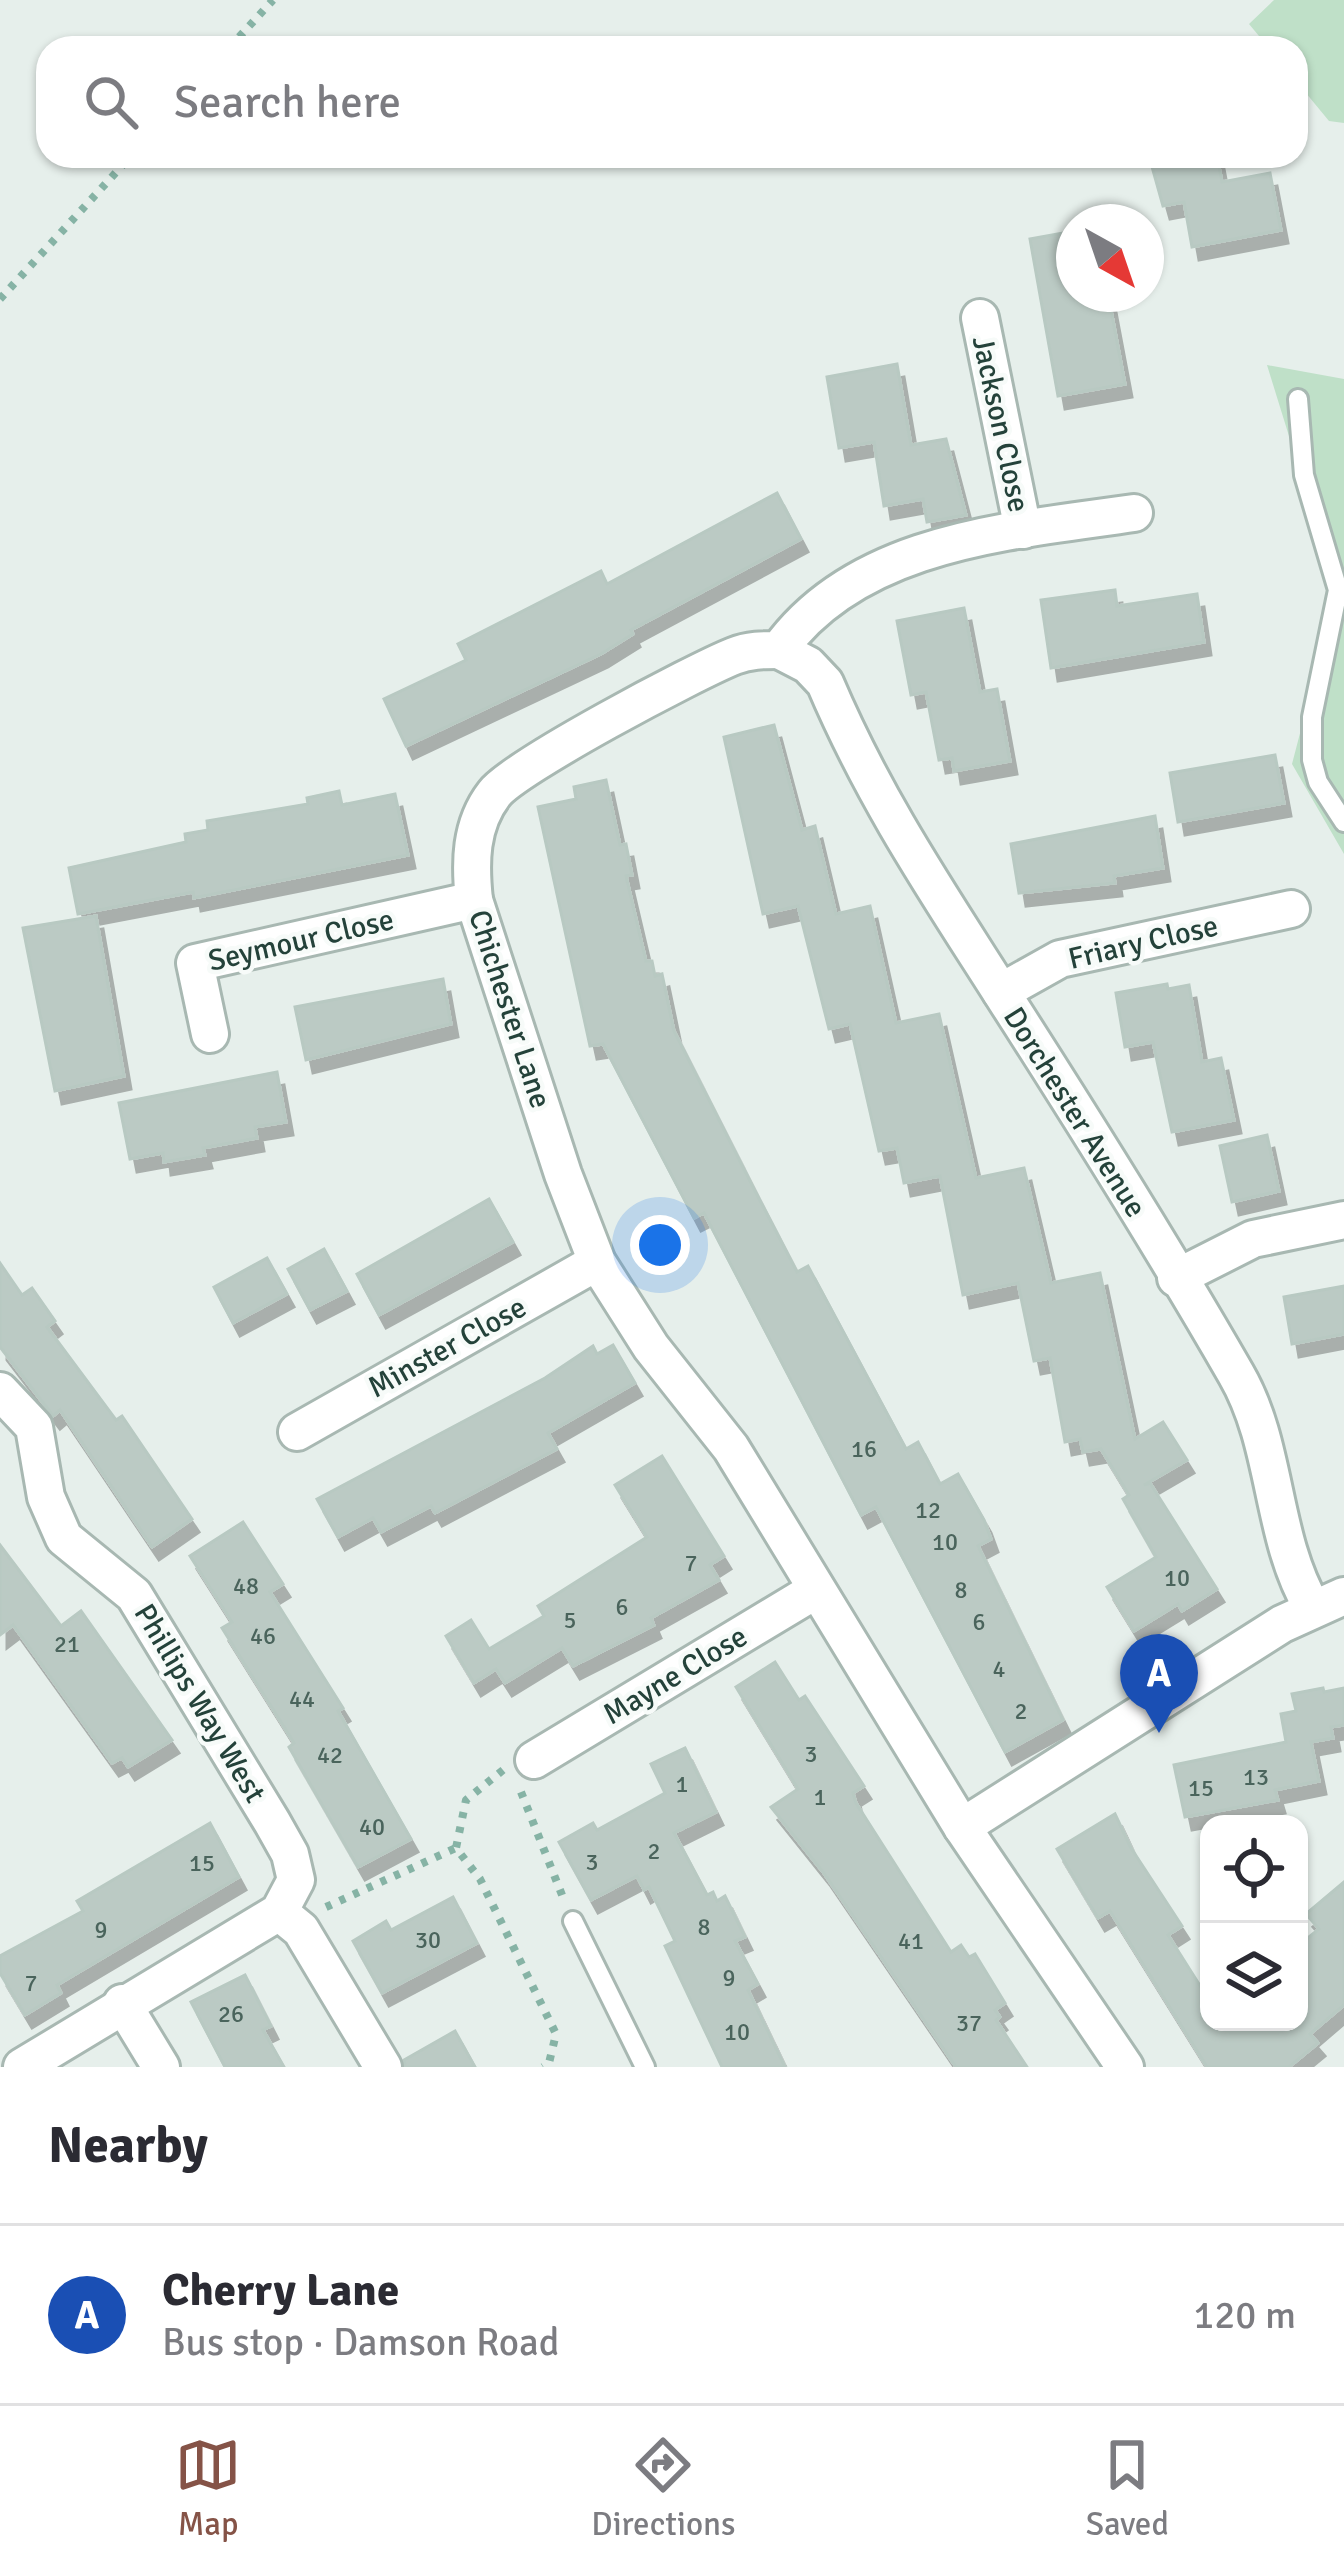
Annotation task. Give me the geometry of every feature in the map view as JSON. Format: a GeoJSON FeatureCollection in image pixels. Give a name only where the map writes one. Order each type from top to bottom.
{"type":"FeatureCollection","features":[{"type":"Feature","properties":{"kind":"street","name":"Jackson Close"},"geometry":{"type":"LineString","coordinates":[[980,318],[1023,530]]}},
{"type":"Feature","properties":{"kind":"street"},"geometry":{"type":"LineString","coordinates":[[779,650],[813,612],[889,566],[932,549],[1134,513]]}},
{"type":"Feature","properties":{"kind":"street","name":"Chichester Lane"},"geometry":{"type":"LineString","coordinates":[[779,650],[733,656],[529,766],[495,791],[472,846],[474,900],[568,1189],[598,1262],[662,1363],[731,1448],[962,1827],[1125,2067]]}},
{"type":"Feature","properties":{"kind":"street","name":"Dorchester Avenue"},"geometry":{"type":"LineString","coordinates":[[779,650],[808,665],[825,683],[899,838],[1001,992],[1256,1411],[1292,1565],[1328,1601]]}},
{"type":"Feature","properties":{"kind":"street","name":"Seymour Close"},"geometry":{"type":"LineString","coordinates":[[210,1034],[195,963],[474,900]]}},
{"type":"Feature","properties":{"kind":"street","name":"Friary Close"},"geometry":{"type":"LineString","coordinates":[[1001,992],[1060,959],[1291,910]]}},
{"type":"Feature","properties":{"kind":"street"},"geometry":{"type":"LineString","coordinates":[[1176,1278],[1253,1239],[1344,1220]]}},
{"type":"Feature","properties":{"kind":"street","name":"Minster Close"},"geometry":{"type":"LineString","coordinates":[[297,1432],[598,1262]]}},
{"type":"Feature","properties":{"kind":"street","name":"Phillips Way West"},"geometry":{"type":"LineString","coordinates":[[0,1391],[34,1426],[46,1498],[64,1538],[134,1594],[281,1838],[296,1880],[279,1912]]}},
{"type":"Feature","properties":{"kind":"street","name":"Mayne Close"},"geometry":{"type":"LineString","coordinates":[[520,1764],[816,1590]]}},
{"type":"Feature","properties":{"kind":"street"},"geometry":{"type":"LineString","coordinates":[[962,1827],[1328,1601]]}},
{"type":"Feature","properties":{"kind":"street"},"geometry":{"type":"LineString","coordinates":[[22,2067],[279,1912],[301,1930],[383,2067]]}},
{"type":"Feature","properties":{"kind":"street"},"geometry":{"type":"LineString","coordinates":[[122,2003],[161,2067]]}},
{"type":"Feature","properties":{"kind":"street"},"geometry":{"type":"LineString","coordinates":[[0,2058],[6,2067]]}},
{"type":"Feature","properties":{"kind":"lane"},"geometry":{"type":"LineString","coordinates":[[1298,399],[1304,476],[1338,590],[1312,717],[1311,747],[1318,782],[1344,822]]}},
{"type":"Feature","properties":{"kind":"lane"},"geometry":{"type":"LineString","coordinates":[[573,1922],[644,2067]]}},
{"type":"Feature","properties":{"kind":"path"},"geometry":{"type":"LineString","coordinates":[[240,36],[273,0]]}},
{"type":"Feature","properties":{"kind":"path"},"geometry":{"type":"LineString","coordinates":[[0,299],[119,168]]}},
{"type":"Feature","properties":{"kind":"path"},"geometry":{"type":"LineString","coordinates":[[520,1764],[573,1922]]}},
{"type":"Feature","properties":{"kind":"path"},"geometry":{"type":"LineString","coordinates":[[488,1782],[466,1800],[456,1847],[480,1880],[556,2034],[549,2063],[543,2067]]}},
{"type":"Feature","properties":{"kind":"path"},"geometry":{"type":"LineString","coordinates":[[279,1912],[308,1917],[456,1847]]}},
{"type":"Feature","properties":{"kind":"green space"},"geometry":{"type":"Polygon","coordinates":[[[1274,0],[1344,0],[1344,123],[1329,121],[1308,96],[1308,36],[1259,36],[1249,24],[1274,0]]]}},
{"type":"Feature","properties":{"kind":"green space"},"geometry":{"type":"Polygon","coordinates":[[[1267,365],[1344,379],[1344,854],[1292,764],[1337,591],[1267,365]]]}},
{"type":"Feature","properties":{"kind":"building"},"geometry":{"type":"Polygon","coordinates":[[[1152,168],[1219,168],[1222,182],[1270,173],[1281,230],[1192,247],[1184,202],[1164,206],[1152,168]]]}},
{"type":"Feature","properties":{"kind":"building"},"geometry":{"type":"Polygon","coordinates":[[[1056,234],[1056,312],[1111,312],[1125,384],[1058,396],[1030,239],[1056,234]]]}},
{"type":"Feature","properties":{"kind":"building"},"geometry":{"type":"Polygon","coordinates":[[[897,364],[911,445],[946,439],[966,515],[927,522],[923,499],[884,506],[874,442],[839,448],[827,377],[897,364]]]}},
{"type":"Feature","properties":{"kind":"building"},"geometry":{"type":"Polygon","coordinates":[[[777,493],[801,539],[631,630],[633,634],[601,654],[406,746],[384,699],[466,660],[458,644],[601,571],[607,584],[777,493]]]}},
{"type":"Feature","properties":{"kind":"building"},"geometry":{"type":"Polygon","coordinates":[[[1115,590],[1117,606],[1197,594],[1204,642],[1051,668],[1041,600],[1115,590]]]}},
{"type":"Feature","properties":{"kind":"building"},"geometry":{"type":"Polygon","coordinates":[[[964,608],[980,692],[997,689],[1010,761],[954,771],[952,758],[939,760],[926,692],[911,695],[897,621],[964,608]]]}},
{"type":"Feature","properties":{"kind":"building"},"geometry":{"type":"Polygon","coordinates":[[[774,725],[802,830],[815,826],[836,914],[870,906],[896,1023],[939,1014],[976,1178],[1024,1168],[1051,1283],[1100,1273],[1135,1439],[1163,1422],[1187,1460],[1144,1485],[1150,1483],[1217,1589],[1182,1611],[1178,1604],[1134,1631],[1107,1587],[1156,1557],[1123,1499],[1129,1495],[1101,1449],[1083,1452],[1080,1439],[1065,1442],[1050,1358],[1034,1361],[1018,1283],[963,1295],[940,1176],[904,1183],[897,1148],[879,1151],[850,1024],[829,1029],[798,906],[763,914],[724,737],[774,725]]]}},
{"type":"Feature","properties":{"kind":"building"},"geometry":{"type":"Polygon","coordinates":[[[1275,755],[1284,803],[1178,822],[1170,773],[1275,755]]]}},
{"type":"Feature","properties":{"kind":"building"},"geometry":{"type":"Polygon","coordinates":[[[606,780],[620,845],[626,844],[632,875],[626,876],[646,961],[652,961],[655,976],[662,974],[674,1031],[753,1187],[797,1272],[808,1266],[906,1449],[918,1442],[940,1484],[958,1474],[984,1520],[991,1539],[978,1546],[1063,1720],[1005,1752],[876,1507],[861,1515],[704,1213],[694,1218],[603,1044],[590,1046],[538,807],[576,799],[574,787],[606,780]]]}},
{"type":"Feature","properties":{"kind":"building"},"geometry":{"type":"Polygon","coordinates":[[[339,791],[342,805],[395,794],[408,855],[194,898],[193,892],[78,914],[69,868],[186,842],[185,834],[208,830],[207,821],[308,804],[307,798],[339,791]]]}},
{"type":"Feature","properties":{"kind":"building"},"geometry":{"type":"Polygon","coordinates":[[[1155,816],[1163,868],[1114,876],[1115,883],[1019,893],[1011,844],[1155,816]]]}},
{"type":"Feature","properties":{"kind":"building"},"geometry":{"type":"Polygon","coordinates":[[[96,916],[124,1076],[55,1091],[23,928],[96,916]]]}},
{"type":"Feature","properties":{"kind":"building"},"geometry":{"type":"Polygon","coordinates":[[[443,979],[451,1024],[306,1060],[295,1007],[443,979]]]}},
{"type":"Feature","properties":{"kind":"building"},"geometry":{"type":"Polygon","coordinates":[[[1167,984],[1168,989],[1189,985],[1202,1062],[1221,1058],[1234,1120],[1172,1132],[1153,1042],[1125,1047],[1116,993],[1167,984]]]}},
{"type":"Feature","properties":{"kind":"building"},"geometry":{"type":"Polygon","coordinates":[[[277,1072],[286,1122],[255,1127],[257,1138],[203,1148],[205,1155],[164,1162],[163,1153],[130,1159],[119,1103],[277,1072]]]}},
{"type":"Feature","properties":{"kind":"building"},"geometry":{"type":"Polygon","coordinates":[[[1267,1135],[1279,1191],[1232,1202],[1220,1146],[1267,1135]]]}},
{"type":"Feature","properties":{"kind":"building"},"geometry":{"type":"Polygon","coordinates":[[[489,1199],[513,1242],[379,1315],[357,1274],[489,1199]]]}},
{"type":"Feature","properties":{"kind":"building"},"geometry":{"type":"Polygon","coordinates":[[[324,1249],[347,1291],[310,1310],[288,1269],[324,1249]]]}},
{"type":"Feature","properties":{"kind":"building"},"geometry":{"type":"Polygon","coordinates":[[[267,1258],[287,1294],[233,1323],[214,1287],[267,1258]]]}},
{"type":"Feature","properties":{"kind":"building"},"geometry":{"type":"Polygon","coordinates":[[[0,1263],[22,1295],[32,1288],[55,1321],[47,1327],[116,1420],[122,1416],[192,1519],[152,1547],[60,1410],[53,1416],[0,1347],[0,1263]]]}},
{"type":"Feature","properties":{"kind":"building"},"geometry":{"type":"Polygon","coordinates":[[[1344,1286],[1344,1334],[1292,1344],[1284,1297],[1344,1286]]]}},
{"type":"Feature","properties":{"kind":"building"},"geometry":{"type":"Polygon","coordinates":[[[613,1345],[635,1383],[548,1433],[557,1449],[435,1513],[431,1506],[381,1532],[373,1518],[338,1537],[317,1499],[545,1378],[593,1346],[597,1354],[613,1345]]]}},
{"type":"Feature","properties":{"kind":"building"},"geometry":{"type":"Polygon","coordinates":[[[662,1456],[724,1556],[710,1565],[719,1580],[651,1618],[654,1625],[573,1666],[562,1648],[505,1683],[496,1669],[474,1683],[446,1636],[471,1620],[489,1649],[544,1616],[538,1606],[647,1537],[615,1485],[662,1456]]]}},
{"type":"Feature","properties":{"kind":"building"},"geometry":{"type":"Polygon","coordinates":[[[243,1522],[283,1584],[270,1592],[343,1708],[338,1711],[411,1839],[358,1867],[289,1747],[294,1743],[222,1628],[232,1622],[190,1556],[243,1522]]]}},
{"type":"Feature","properties":{"kind":"building"},"geometry":{"type":"Polygon","coordinates":[[[0,1545],[61,1626],[81,1611],[172,1740],[128,1767],[122,1758],[112,1763],[13,1625],[0,1635],[0,1545]]]}},
{"type":"Feature","properties":{"kind":"building"},"geometry":{"type":"Polygon","coordinates":[[[775,1662],[799,1700],[805,1696],[864,1786],[853,1793],[856,1803],[951,1952],[961,1945],[969,1957],[975,1954],[1005,2003],[995,2010],[1000,2017],[996,2020],[1027,2067],[956,2067],[823,1872],[771,1807],[798,1789],[736,1687],[775,1662]]]}},
{"type":"Feature","properties":{"kind":"building"},"geometry":{"type":"Polygon","coordinates":[[[1323,1688],[1324,1692],[1344,1688],[1344,1725],[1331,1727],[1333,1738],[1311,1742],[1319,1781],[1275,1790],[1278,1800],[1185,1817],[1174,1765],[1286,1742],[1281,1714],[1296,1711],[1292,1694],[1323,1688]]]}},
{"type":"Feature","properties":{"kind":"building"},"geometry":{"type":"Polygon","coordinates":[[[685,1748],[716,1812],[674,1833],[707,1895],[713,1892],[717,1901],[725,1896],[745,1937],[735,1941],[758,1984],[748,1990],[785,2067],[722,2067],[665,1946],[675,1941],[649,1887],[644,1890],[637,1876],[591,1900],[559,1842],[593,1823],[597,1830],[665,1793],[651,1764],[685,1748]]]}},
{"type":"Feature","properties":{"kind":"building"},"geometry":{"type":"Polygon","coordinates":[[[1115,1814],[1131,1848],[1182,1926],[1168,1935],[1200,1986],[1200,2031],[1308,2031],[1308,1938],[1319,1929],[1308,1912],[1344,1882],[1344,2005],[1310,2034],[1318,2043],[1289,2067],[1207,2067],[1110,1911],[1098,1918],[1057,1849],[1115,1814]]]}},
{"type":"Feature","properties":{"kind":"building"},"geometry":{"type":"Polygon","coordinates":[[[210,1823],[239,1877],[57,1985],[61,1993],[25,2015],[0,1973],[0,1956],[83,1911],[77,1901],[210,1823]]]}},
{"type":"Feature","properties":{"kind":"building"},"geometry":{"type":"Polygon","coordinates":[[[453,1897],[477,1943],[382,1993],[353,1941],[386,1921],[391,1930],[453,1897]]]}},
{"type":"Feature","properties":{"kind":"building"},"geometry":{"type":"Polygon","coordinates":[[[245,1975],[271,2026],[263,2030],[284,2067],[225,2067],[191,2002],[245,1975]]]}},
{"type":"Feature","properties":{"kind":"building"},"geometry":{"type":"Polygon","coordinates":[[[455,2031],[475,2067],[405,2067],[404,2060],[455,2031]]]}},
{"type":"Feature","properties":{"kind":"place","name":"Cherry Lane"},"geometry":{"type":"Point","coordinates":[1159,1733]}}]}
